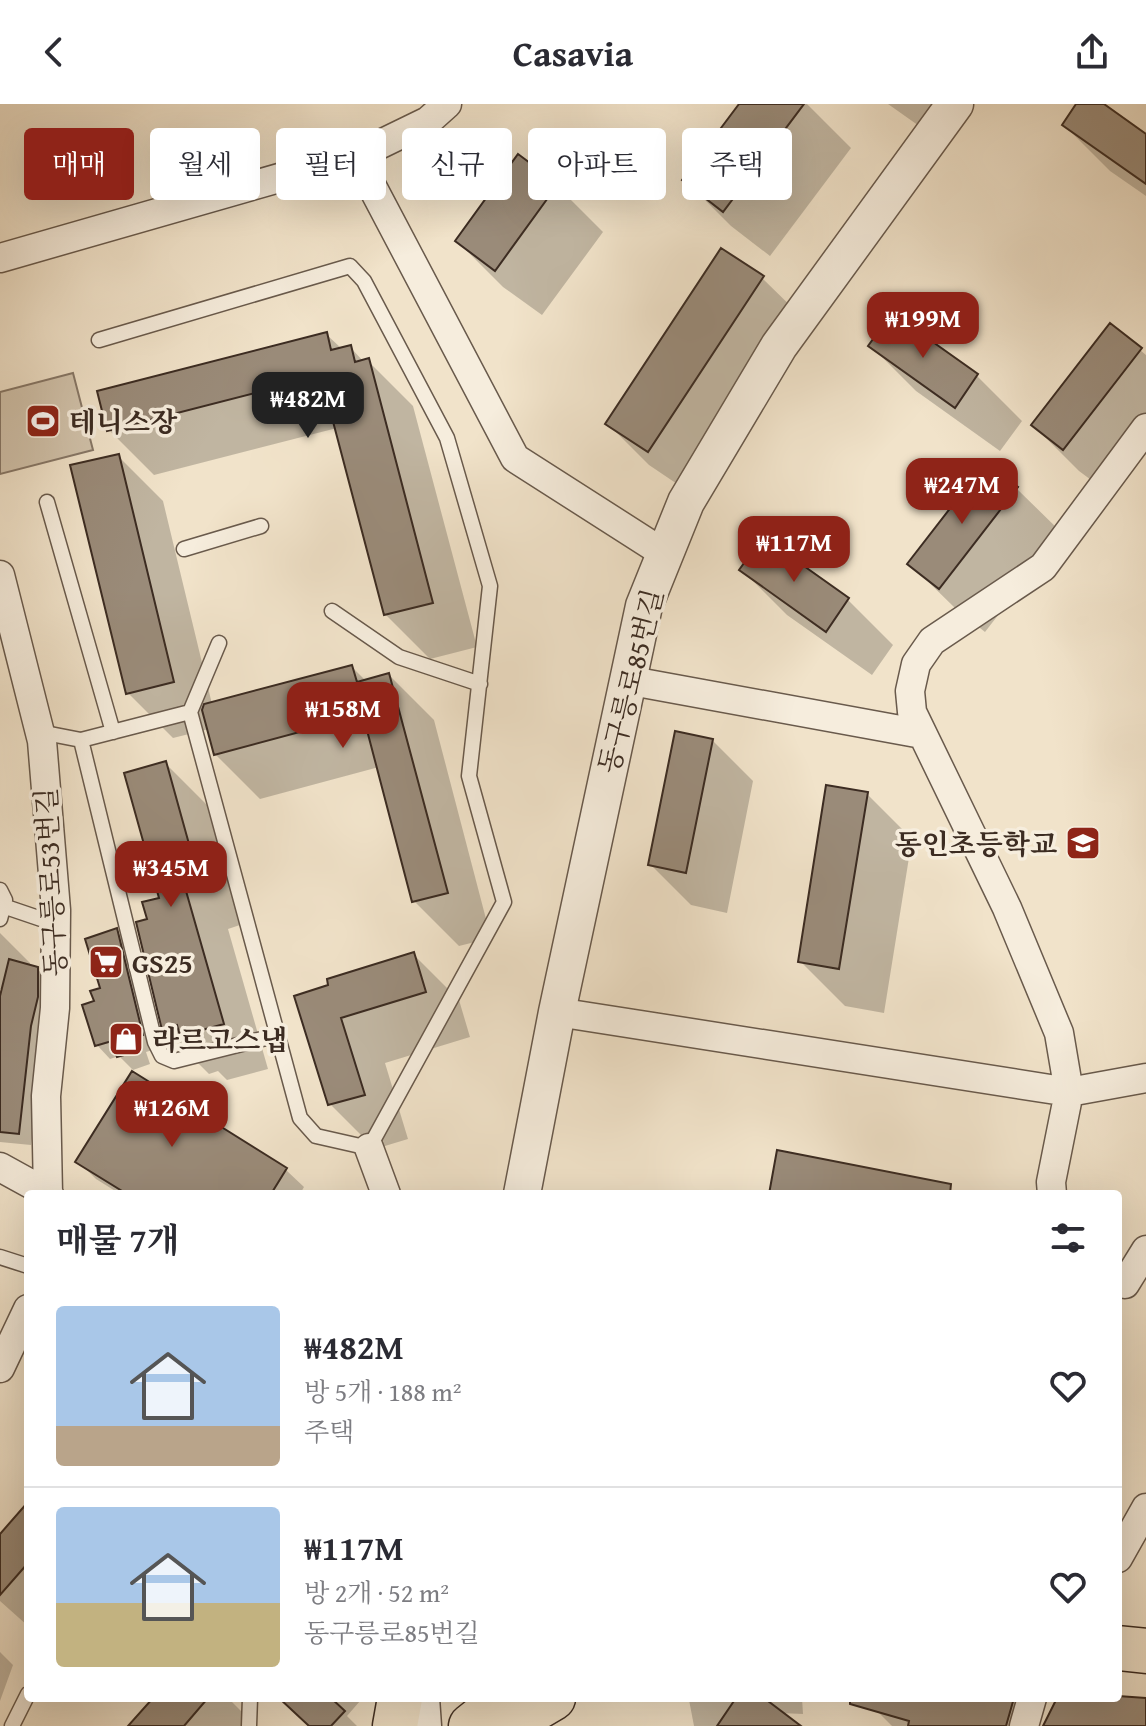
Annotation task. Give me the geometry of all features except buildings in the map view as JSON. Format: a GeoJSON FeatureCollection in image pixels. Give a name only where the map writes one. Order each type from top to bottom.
{"type":"FeatureCollection","features":[{"type":"Feature","properties":{"kind":"main road"},"geometry":{"type":"LineString","coordinates":[[1122,1648],[1146,1651]]}},
{"type":"Feature","properties":{"kind":"main road"},"geometry":{"type":"LineString","coordinates":[[1122,1675],[1146,1676]]}},
{"type":"Feature","properties":{"kind":"main road"},"geometry":{"type":"LineString","coordinates":[[395,1726],[399,1702]]}},
{"type":"Feature","properties":{"kind":"main road"},"geometry":{"type":"LineString","coordinates":[[471,1726],[501,1702]]}},
{"type":"Feature","properties":{"kind":"main road"},"geometry":{"type":"LineString","coordinates":[[506,1726],[546,1702]]}},
{"type":"Feature","properties":{"kind":"street"},"geometry":{"type":"LineString","coordinates":[[386,141],[428,121],[447,104]]}},
{"type":"Feature","properties":{"kind":"street","name":"동구릉로85번길"},"geometry":{"type":"LineString","coordinates":[[523,1190],[557,1012],[644,606],[686,502],[779,346],[955,104]]}},
{"type":"Feature","properties":{"kind":"street"},"geometry":{"type":"LineString","coordinates":[[0,258],[276,179]]}},
{"type":"Feature","properties":{"kind":"street"},"geometry":{"type":"LineString","coordinates":[[379,200],[515,458],[665,554]]}},
{"type":"Feature","properties":{"kind":"street"},"geometry":{"type":"LineString","coordinates":[[1052,1190],[1069,1092],[1059,1033],[1007,908],[912,712],[910,691],[916,664],[932,641],[1043,567],[1146,428]]}},
{"type":"Feature","properties":{"kind":"street","name":"동구릉로53번길"},"geometry":{"type":"LineString","coordinates":[[0,575],[11,658],[39,732],[56,924],[55,1008],[46,1096],[49,1190]]}},
{"type":"Feature","properties":{"kind":"street"},"geometry":{"type":"LineString","coordinates":[[626,680],[922,734]]}},
{"type":"Feature","properties":{"kind":"street"},"geometry":{"type":"LineString","coordinates":[[557,1012],[1069,1092],[1146,1078]]}},
{"type":"Feature","properties":{"kind":"street"},"geometry":{"type":"LineString","coordinates":[[369,1148],[385,1190]]}},
{"type":"Feature","properties":{"kind":"street"},"geometry":{"type":"LineString","coordinates":[[0,1167],[42,1190]]}},
{"type":"Feature","properties":{"kind":"street"},"geometry":{"type":"LineString","coordinates":[[1130,1287],[1146,1250]]}},
{"type":"Feature","properties":{"kind":"street"},"geometry":{"type":"LineString","coordinates":[[0,1368],[24,1317]]}},
{"type":"Feature","properties":{"kind":"street"},"geometry":{"type":"LineString","coordinates":[[1122,1551],[1146,1508]]}},
{"type":"Feature","properties":{"kind":"street"},"geometry":{"type":"LineString","coordinates":[[421,1702],[423,1726]]}},
{"type":"Feature","properties":{"kind":"street"},"geometry":{"type":"LineString","coordinates":[[1024,1726],[1031,1702]]}},
{"type":"Feature","properties":{"kind":"lane"},"geometry":{"type":"LineString","coordinates":[[99,340],[341,266],[356,269],[447,438],[490,586],[469,776],[504,902],[369,1148],[323,1139],[304,1125],[190,712],[219,643]]}},
{"type":"Feature","properties":{"kind":"lane"},"geometry":{"type":"LineString","coordinates":[[47,502],[113,732]]}},
{"type":"Feature","properties":{"kind":"lane"},"geometry":{"type":"LineString","coordinates":[[184,549],[261,526]]}},
{"type":"Feature","properties":{"kind":"lane"},"geometry":{"type":"LineString","coordinates":[[332,611],[399,657],[480,684]]}},
{"type":"Feature","properties":{"kind":"lane"},"geometry":{"type":"LineString","coordinates":[[39,732],[81,740],[190,712]]}},
{"type":"Feature","properties":{"kind":"lane"},"geometry":{"type":"LineString","coordinates":[[81,740],[158,1049],[168,1060],[174,1061],[278,1035]]}},
{"type":"Feature","properties":{"kind":"lane"},"geometry":{"type":"LineString","coordinates":[[0,890],[2,912],[56,924]]}},
{"type":"Feature","properties":{"kind":"lane"},"geometry":{"type":"LineString","coordinates":[[0,1257],[24,1265]]}},
{"type":"Feature","properties":{"kind":"lane"},"geometry":{"type":"LineString","coordinates":[[12,1726],[24,1702]]}},
{"type":"Feature","properties":{"kind":"lane"},"geometry":{"type":"LineString","coordinates":[[249,1726],[250,1702]]}},
{"type":"Feature","properties":{"kind":"shaded area","name":"테니스장"},"geometry":{"type":"Polygon","coordinates":[[[73,373],[93,450],[0,474],[0,392],[73,373]]]}},
{"type":"Feature","properties":{"kind":"place","name":"테니스장"},"geometry":{"type":"Point","coordinates":[43,421]}},
{"type":"Feature","properties":{"kind":"place","name":"동인초등학교"},"geometry":{"type":"Point","coordinates":[1083,843]}},
{"type":"Feature","properties":{"kind":"place","name":"GS25"},"geometry":{"type":"Point","coordinates":[106,962]}},
{"type":"Feature","properties":{"kind":"place","name":"라르고스냅"},"geometry":{"type":"Point","coordinates":[126,1039]}}]}
